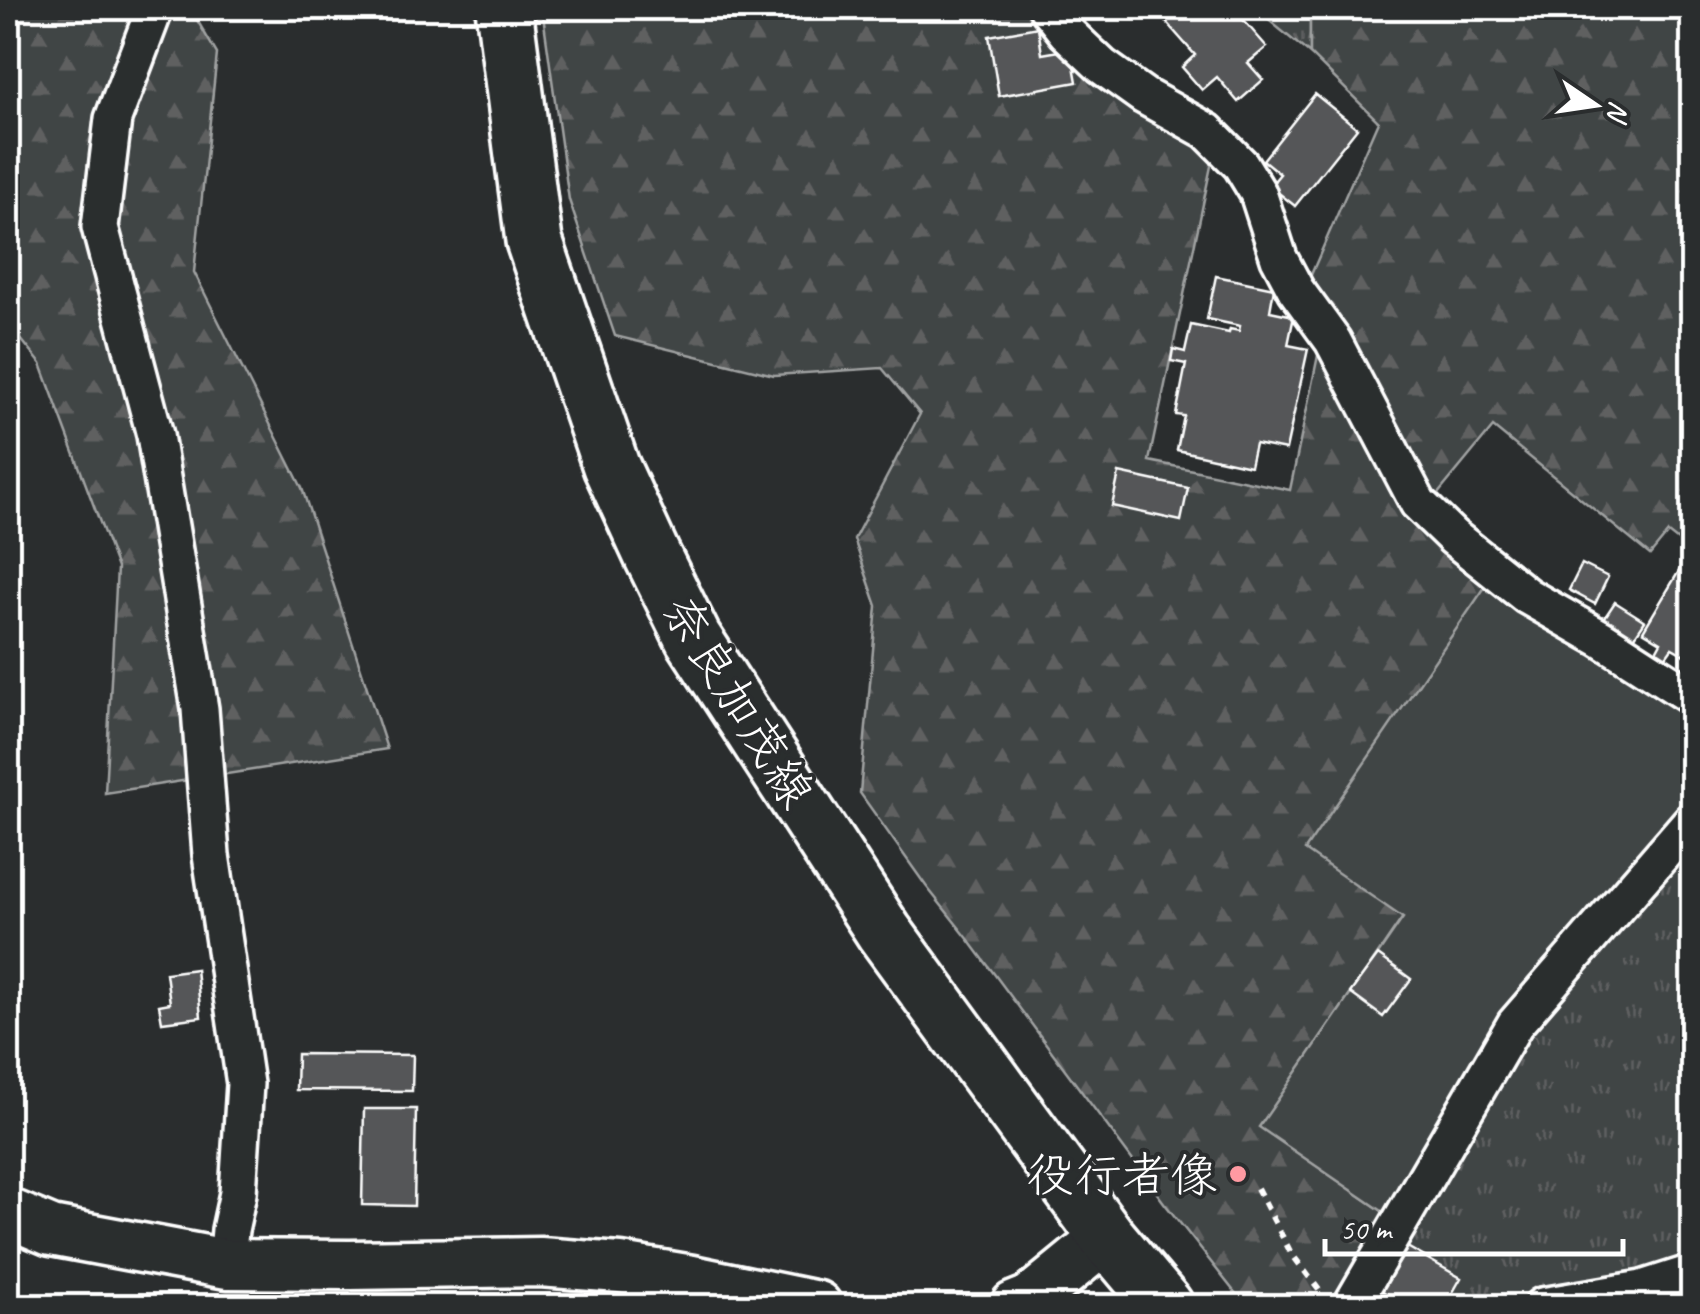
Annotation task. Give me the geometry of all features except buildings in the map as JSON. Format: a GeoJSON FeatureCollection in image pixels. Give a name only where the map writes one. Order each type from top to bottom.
{"type":"FeatureCollection","features":[{"type":"Feature","properties":{"kind":"main road","name":"奈良加茂線"},"geometry":{"type":"LineString","coordinates":[[504,8],[534,241],[611,466],[694,638],[884,932],[1107,1237],[1165,1306]]}},
{"type":"Feature","properties":{"kind":"main road"},"geometry":{"type":"LineString","coordinates":[[8,1213],[51,1231],[227,1264],[540,1262],[692,1280],[818,1306]]}},
{"type":"Feature","properties":{"kind":"main road"},"geometry":{"type":"LineString","coordinates":[[1015,1306],[1030,1300],[1107,1237]]}},
{"type":"Feature","properties":{"kind":"street"},"geometry":{"type":"LineString","coordinates":[[156,8],[113,119],[100,227],[155,435],[200,709],[211,855],[245,1084],[238,1193],[227,1264]]}},
{"type":"Feature","properties":{"kind":"street"},"geometry":{"type":"LineString","coordinates":[[1047,8],[1102,66],[1144,96],[1207,131],[1241,165],[1258,193],[1279,258],[1332,341],[1418,503],[1527,596],[1692,697]]}},
{"type":"Feature","properties":{"kind":"street"},"geometry":{"type":"LineString","coordinates":[[1337,1300],[1515,1024],[1692,820]]}},
{"type":"Feature","properties":{"kind":"street"},"geometry":{"type":"LineString","coordinates":[[1542,1306],[1642,1289],[1692,1274]]}},
{"type":"Feature","properties":{"kind":"path"},"geometry":{"type":"LineString","coordinates":[[1257,1188],[1291,1254],[1337,1300]]}},
{"type":"Feature","properties":{"kind":"green space"},"geometry":{"type":"Polygon","coordinates":[[[8,8],[190,8],[217,54],[194,272],[302,488],[387,749],[105,793],[117,568],[41,364],[8,323],[8,8]]]}},
{"type":"Feature","properties":{"kind":"green space"},"geometry":{"type":"Polygon","coordinates":[[[542,8],[1039,8],[1215,147],[1149,461],[1290,490],[1322,336],[1392,464],[1496,571],[1403,917],[1260,1127],[1388,1215],[1331,1306],[1244,1304],[926,886],[860,793],[877,606],[854,539],[920,414],[882,368],[774,375],[615,336],[569,200],[542,8]]]}},
{"type":"Feature","properties":{"kind":"green space"},"geometry":{"type":"Polygon","coordinates":[[[1254,8],[1310,8],[1310,54],[1254,8]]]}},
{"type":"Feature","properties":{"kind":"green space"},"geometry":{"type":"Polygon","coordinates":[[[1310,8],[1692,8],[1692,552],[1668,533],[1650,555],[1493,427],[1432,501],[1307,284],[1378,121],[1310,54],[1310,8]]]}},
{"type":"Feature","properties":{"kind":"green space"},"geometry":{"type":"Polygon","coordinates":[[[1496,571],[1692,704],[1692,810],[1388,1215],[1259,1127],[1403,918],[1305,850],[1496,571]]]}},
{"type":"Feature","properties":{"kind":"green space"},"geometry":{"type":"Polygon","coordinates":[[[1692,835],[1692,1267],[1646,1281],[1473,1306],[1365,1306],[1525,1032],[1692,835]]]}},
{"type":"Feature","properties":{"kind":"place","name":"役行者像"},"geometry":{"type":"Point","coordinates":[1238,1174]}}]}
